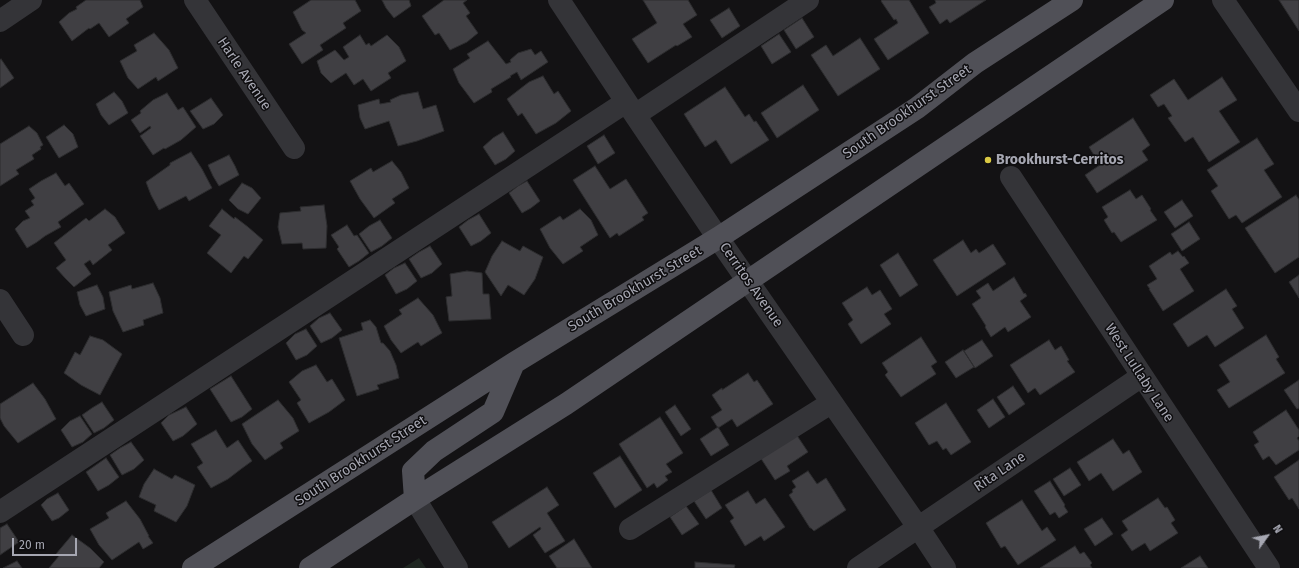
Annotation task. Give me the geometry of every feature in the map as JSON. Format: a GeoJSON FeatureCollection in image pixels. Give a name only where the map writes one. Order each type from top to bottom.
{"type":"FeatureCollection","features":[{"type":"Feature","properties":{"kind":"main road","name":"South Brookhurst Street"},"geometry":{"type":"LineString","coordinates":[[193,568],[514,363],[718,238],[917,108],[975,63],[1072,0]]}},
{"type":"Feature","properties":{"kind":"main road"},"geometry":{"type":"LineString","coordinates":[[310,568],[566,404],[1163,0]]}},
{"type":"Feature","properties":{"kind":"main road"},"geometry":{"type":"LineString","coordinates":[[416,499],[413,471],[434,451],[493,412],[514,363]]}},
{"type":"Feature","properties":{"kind":"street"},"geometry":{"type":"LineString","coordinates":[[0,21],[31,0]]}},
{"type":"Feature","properties":{"kind":"street","name":"Harle Avenue"},"geometry":{"type":"LineString","coordinates":[[195,0],[294,148]]}},
{"type":"Feature","properties":{"kind":"street"},"geometry":{"type":"LineString","coordinates":[[0,512],[630,109],[808,0]]}},
{"type":"Feature","properties":{"kind":"street"},"geometry":{"type":"LineString","coordinates":[[1223,0],[1296,101]]}},
{"type":"Feature","properties":{"kind":"street","name":"Cerritos Avenue"},"geometry":{"type":"LineString","coordinates":[[565,2],[630,109],[945,568]]}},
{"type":"Feature","properties":{"kind":"street","name":"West Lullaby Lane"},"geometry":{"type":"LineString","coordinates":[[1011,176],[1269,568]]}},
{"type":"Feature","properties":{"kind":"street"},"geometry":{"type":"LineString","coordinates":[[0,300],[23,335]]}},
{"type":"Feature","properties":{"kind":"street","name":"Rita Lane"},"geometry":{"type":"LineString","coordinates":[[858,568],[1142,376]]}},
{"type":"Feature","properties":{"kind":"street"},"geometry":{"type":"LineString","coordinates":[[630,529],[832,403]]}},
{"type":"Feature","properties":{"kind":"street"},"geometry":{"type":"LineString","coordinates":[[416,499],[457,568]]}},
{"type":"Feature","properties":{"kind":"shaded area"},"geometry":{"type":"Polygon","coordinates":[[[419,558],[426,568],[403,568],[419,558]]]}},
{"type":"Feature","properties":{"kind":"building"},"geometry":{"type":"Polygon","coordinates":[[[86,0],[140,0],[143,7],[126,19],[129,23],[109,37],[99,23],[90,29],[89,28],[72,41],[59,22],[69,13],[77,9],[76,7],[86,0]]]}},
{"type":"Feature","properties":{"kind":"building"},"geometry":{"type":"Polygon","coordinates":[[[311,0],[355,0],[361,11],[343,23],[346,28],[320,45],[323,50],[302,64],[289,44],[306,33],[302,30],[293,12],[311,0]]]}},
{"type":"Feature","properties":{"kind":"building"},"geometry":{"type":"Polygon","coordinates":[[[382,0],[409,0],[411,6],[394,18],[382,0]]]}},
{"type":"Feature","properties":{"kind":"building"},"geometry":{"type":"Polygon","coordinates":[[[444,0],[467,0],[463,3],[470,13],[466,16],[478,33],[467,42],[450,50],[439,33],[435,35],[422,16],[444,0]]]}},
{"type":"Feature","properties":{"kind":"building"},"geometry":{"type":"Polygon","coordinates":[[[643,0],[688,0],[697,15],[683,24],[692,37],[677,46],[676,45],[648,63],[632,39],[657,23],[643,0]]]}},
{"type":"Feature","properties":{"kind":"building"},"geometry":{"type":"Polygon","coordinates":[[[909,0],[929,33],[888,60],[874,39],[898,23],[896,19],[894,20],[881,1],[909,0]]]}},
{"type":"Feature","properties":{"kind":"building"},"geometry":{"type":"Polygon","coordinates":[[[935,0],[986,0],[950,23],[947,19],[940,24],[929,7],[936,3],[935,0]]]}},
{"type":"Feature","properties":{"kind":"building"},"geometry":{"type":"Polygon","coordinates":[[[1279,0],[1299,0],[1299,31],[1279,0]]]}},
{"type":"Feature","properties":{"kind":"building"},"geometry":{"type":"Polygon","coordinates":[[[729,8],[740,26],[722,38],[710,20],[729,8]]]}},
{"type":"Feature","properties":{"kind":"building"},"geometry":{"type":"Polygon","coordinates":[[[802,18],[814,37],[796,49],[784,30],[802,18]]]}},
{"type":"Feature","properties":{"kind":"building"},"geometry":{"type":"Polygon","coordinates":[[[154,33],[169,50],[178,68],[158,81],[156,77],[138,89],[128,78],[120,61],[137,51],[134,45],[154,33]]]}},
{"type":"Feature","properties":{"kind":"building"},"geometry":{"type":"Polygon","coordinates":[[[779,34],[791,52],[772,64],[761,46],[779,34]]]}},
{"type":"Feature","properties":{"kind":"building"},"geometry":{"type":"Polygon","coordinates":[[[360,35],[366,45],[369,43],[371,46],[387,35],[399,47],[406,61],[388,73],[391,78],[371,91],[363,79],[354,85],[346,73],[331,83],[321,73],[317,61],[335,50],[344,60],[349,57],[343,47],[360,35]]]}},
{"type":"Feature","properties":{"kind":"building"},"geometry":{"type":"Polygon","coordinates":[[[860,38],[880,69],[838,96],[811,55],[826,45],[833,56],[860,38]]]}},
{"type":"Feature","properties":{"kind":"building"},"geometry":{"type":"Polygon","coordinates":[[[488,41],[506,64],[511,62],[510,60],[518,53],[531,49],[535,55],[541,51],[548,62],[521,80],[517,72],[491,89],[492,92],[474,103],[459,83],[453,69],[470,58],[467,54],[488,41]]]}},
{"type":"Feature","properties":{"kind":"building"},"geometry":{"type":"Polygon","coordinates":[[[1,59],[14,78],[0,88],[0,60],[1,59]]]}},
{"type":"Feature","properties":{"kind":"building"},"geometry":{"type":"Polygon","coordinates":[[[543,76],[554,94],[558,91],[571,111],[556,123],[536,134],[522,113],[518,116],[507,99],[529,82],[543,76]]]}},
{"type":"Feature","properties":{"kind":"building"},"geometry":{"type":"Polygon","coordinates":[[[1222,77],[1237,100],[1219,111],[1240,142],[1209,162],[1193,137],[1185,142],[1168,118],[1172,116],[1164,104],[1158,107],[1150,95],[1174,79],[1188,100],[1222,77]]]}},
{"type":"Feature","properties":{"kind":"building"},"geometry":{"type":"Polygon","coordinates":[[[803,85],[819,110],[777,138],[761,113],[803,85]]]}},
{"type":"Feature","properties":{"kind":"building"},"geometry":{"type":"Polygon","coordinates":[[[725,87],[745,117],[749,114],[754,122],[756,121],[769,140],[731,164],[716,140],[705,147],[684,114],[725,87]]]}},
{"type":"Feature","properties":{"kind":"building"},"geometry":{"type":"Polygon","coordinates":[[[114,92],[122,101],[128,113],[109,125],[101,115],[96,104],[114,92]]]}},
{"type":"Feature","properties":{"kind":"building"},"geometry":{"type":"Polygon","coordinates":[[[418,92],[423,109],[436,105],[444,131],[398,146],[389,121],[365,129],[360,118],[358,105],[379,99],[380,104],[391,102],[390,100],[401,95],[418,92]]]}},
{"type":"Feature","properties":{"kind":"building"},"geometry":{"type":"Polygon","coordinates":[[[167,93],[178,110],[183,107],[196,127],[181,140],[153,155],[140,136],[151,128],[150,126],[140,133],[131,120],[141,113],[140,111],[153,100],[167,93]]]}},
{"type":"Feature","properties":{"kind":"building"},"geometry":{"type":"Polygon","coordinates":[[[211,98],[223,115],[214,124],[203,129],[190,111],[211,98]]]}},
{"type":"Feature","properties":{"kind":"building"},"geometry":{"type":"Polygon","coordinates":[[[1133,118],[1150,145],[1142,151],[1148,160],[1097,193],[1085,175],[1100,165],[1089,147],[1133,118]]]}},
{"type":"Feature","properties":{"kind":"building"},"geometry":{"type":"Polygon","coordinates":[[[64,125],[73,134],[78,147],[59,158],[46,137],[64,125]]]}},
{"type":"Feature","properties":{"kind":"building"},"geometry":{"type":"Polygon","coordinates":[[[29,126],[37,133],[43,145],[40,147],[41,149],[32,155],[34,159],[16,170],[19,174],[0,186],[0,144],[29,126]]]}},
{"type":"Feature","properties":{"kind":"building"},"geometry":{"type":"Polygon","coordinates":[[[503,132],[515,151],[506,159],[495,165],[483,147],[503,132]]]}},
{"type":"Feature","properties":{"kind":"building"},"geometry":{"type":"Polygon","coordinates":[[[604,135],[615,153],[598,164],[587,146],[604,135]]]}},
{"type":"Feature","properties":{"kind":"building"},"geometry":{"type":"Polygon","coordinates":[[[1257,138],[1274,164],[1264,170],[1282,197],[1242,223],[1236,215],[1229,219],[1211,191],[1218,186],[1207,170],[1257,138]]]}},
{"type":"Feature","properties":{"kind":"building"},"geometry":{"type":"Polygon","coordinates":[[[191,152],[212,188],[189,201],[186,196],[159,210],[146,182],[170,165],[170,163],[191,152]]]}},
{"type":"Feature","properties":{"kind":"building"},"geometry":{"type":"Polygon","coordinates":[[[229,155],[239,175],[219,186],[208,165],[229,155]]]}},
{"type":"Feature","properties":{"kind":"building"},"geometry":{"type":"Polygon","coordinates":[[[392,161],[401,172],[409,188],[392,199],[395,203],[374,218],[360,199],[350,181],[371,168],[373,172],[392,161]]]}},
{"type":"Feature","properties":{"kind":"building"},"geometry":{"type":"Polygon","coordinates":[[[595,166],[610,189],[626,179],[648,213],[642,217],[644,220],[619,236],[617,233],[610,238],[573,180],[595,166]]]}},
{"type":"Feature","properties":{"kind":"building"},"geometry":{"type":"Polygon","coordinates":[[[56,173],[65,186],[69,183],[84,204],[58,222],[61,227],[27,248],[15,229],[23,221],[30,218],[25,211],[34,205],[31,201],[35,198],[29,189],[56,173]]]}},
{"type":"Feature","properties":{"kind":"building"},"geometry":{"type":"Polygon","coordinates":[[[527,181],[540,201],[522,213],[509,193],[527,181]]]}},
{"type":"Feature","properties":{"kind":"building"},"geometry":{"type":"Polygon","coordinates":[[[242,183],[252,188],[261,198],[248,214],[238,209],[229,200],[242,183]]]}},
{"type":"Feature","properties":{"kind":"building"},"geometry":{"type":"Polygon","coordinates":[[[1130,190],[1136,199],[1142,195],[1157,220],[1121,242],[1114,232],[1112,233],[1104,220],[1108,217],[1102,207],[1130,190]]]}},
{"type":"Feature","properties":{"kind":"building"},"geometry":{"type":"Polygon","coordinates":[[[1296,195],[1299,200],[1299,257],[1275,273],[1245,228],[1296,195]]]}},
{"type":"Feature","properties":{"kind":"building"},"geometry":{"type":"Polygon","coordinates":[[[1182,200],[1193,216],[1175,228],[1164,212],[1182,200]]]}},
{"type":"Feature","properties":{"kind":"building"},"geometry":{"type":"Polygon","coordinates":[[[324,205],[327,226],[326,248],[303,249],[302,243],[282,244],[278,227],[280,213],[301,211],[300,207],[324,205]]]}},
{"type":"Feature","properties":{"kind":"building"},"geometry":{"type":"Polygon","coordinates":[[[105,209],[115,217],[125,233],[108,245],[112,250],[93,265],[90,260],[84,264],[91,274],[74,287],[56,268],[66,260],[54,243],[86,218],[89,221],[105,209]]]}},
{"type":"Feature","properties":{"kind":"building"},"geometry":{"type":"Polygon","coordinates":[[[222,209],[234,219],[235,217],[263,240],[248,259],[244,256],[231,273],[207,253],[221,235],[209,226],[222,209]]]}},
{"type":"Feature","properties":{"kind":"building"},"geometry":{"type":"Polygon","coordinates":[[[580,209],[591,220],[598,235],[580,247],[583,251],[563,264],[550,248],[540,229],[560,216],[563,220],[580,209]]]}},
{"type":"Feature","properties":{"kind":"building"},"geometry":{"type":"Polygon","coordinates":[[[479,214],[491,233],[481,241],[471,246],[459,227],[479,214]]]}},
{"type":"Feature","properties":{"kind":"building"},"geometry":{"type":"Polygon","coordinates":[[[380,220],[392,238],[371,252],[359,234],[380,220]]]}},
{"type":"Feature","properties":{"kind":"building"},"geometry":{"type":"Polygon","coordinates":[[[1189,222],[1200,239],[1182,251],[1171,234],[1189,222]]]}},
{"type":"Feature","properties":{"kind":"building"},"geometry":{"type":"Polygon","coordinates":[[[347,225],[354,236],[357,235],[369,253],[349,267],[337,249],[339,247],[331,235],[347,225]]]}},
{"type":"Feature","properties":{"kind":"building"},"geometry":{"type":"Polygon","coordinates":[[[963,240],[971,253],[976,249],[979,253],[993,244],[1006,264],[957,296],[933,260],[963,240]]]}},
{"type":"Feature","properties":{"kind":"building"},"geometry":{"type":"Polygon","coordinates":[[[502,241],[520,251],[523,246],[543,257],[535,279],[524,295],[508,285],[501,296],[485,272],[492,256],[502,241]]]}},
{"type":"Feature","properties":{"kind":"building"},"geometry":{"type":"Polygon","coordinates":[[[430,246],[442,264],[432,273],[421,278],[409,259],[430,246]]]}},
{"type":"Feature","properties":{"kind":"building"},"geometry":{"type":"Polygon","coordinates":[[[1178,251],[1189,263],[1180,269],[1194,291],[1163,311],[1147,285],[1157,279],[1149,266],[1170,252],[1172,255],[1178,251]]]}},
{"type":"Feature","properties":{"kind":"building"},"geometry":{"type":"Polygon","coordinates":[[[898,253],[918,285],[900,297],[880,265],[898,253]]]}},
{"type":"Feature","properties":{"kind":"building"},"geometry":{"type":"Polygon","coordinates":[[[405,263],[417,281],[407,289],[396,294],[385,275],[394,268],[405,263]]]}},
{"type":"Feature","properties":{"kind":"building"},"geometry":{"type":"Polygon","coordinates":[[[467,271],[482,273],[483,294],[489,294],[491,319],[449,321],[446,297],[452,296],[450,274],[467,271]]]}},
{"type":"Feature","properties":{"kind":"building"},"geometry":{"type":"Polygon","coordinates":[[[1299,275],[1299,298],[1289,282],[1299,275]]]}},
{"type":"Feature","properties":{"kind":"building"},"geometry":{"type":"Polygon","coordinates":[[[1014,277],[1024,294],[1025,293],[1027,296],[1020,301],[1031,317],[1008,332],[1005,327],[991,337],[972,304],[981,298],[976,291],[988,283],[993,291],[1014,277]]]}},
{"type":"Feature","properties":{"kind":"building"},"geometry":{"type":"Polygon","coordinates":[[[153,283],[160,298],[163,313],[143,320],[144,325],[123,332],[113,311],[109,292],[131,285],[132,289],[153,283]]]}},
{"type":"Feature","properties":{"kind":"building"},"geometry":{"type":"Polygon","coordinates":[[[97,285],[103,297],[105,309],[86,316],[80,305],[77,292],[97,285]]]}},
{"type":"Feature","properties":{"kind":"building"},"geometry":{"type":"Polygon","coordinates":[[[867,287],[872,295],[880,290],[892,309],[884,314],[891,324],[861,344],[848,324],[853,320],[842,303],[867,287]]]}},
{"type":"Feature","properties":{"kind":"building"},"geometry":{"type":"Polygon","coordinates":[[[1226,289],[1237,306],[1232,309],[1244,328],[1215,347],[1207,335],[1188,347],[1173,324],[1226,289]]]}},
{"type":"Feature","properties":{"kind":"building"},"geometry":{"type":"Polygon","coordinates":[[[418,298],[433,315],[442,333],[421,346],[418,342],[401,353],[391,340],[384,326],[402,314],[399,310],[418,298]]]}},
{"type":"Feature","properties":{"kind":"building"},"geometry":{"type":"Polygon","coordinates":[[[330,313],[342,330],[332,338],[321,343],[310,326],[319,318],[330,313]]]}},
{"type":"Feature","properties":{"kind":"building"},"geometry":{"type":"Polygon","coordinates":[[[370,320],[376,327],[381,343],[383,343],[390,351],[396,365],[399,378],[377,385],[379,389],[357,396],[339,338],[363,330],[361,323],[370,320]]]}},
{"type":"Feature","properties":{"kind":"building"},"geometry":{"type":"Polygon","coordinates":[[[306,329],[317,346],[307,355],[296,360],[286,343],[295,334],[306,329]]]}},
{"type":"Feature","properties":{"kind":"building"},"geometry":{"type":"Polygon","coordinates":[[[1266,335],[1279,357],[1276,359],[1285,373],[1229,408],[1217,390],[1230,382],[1219,365],[1266,335]]]}},
{"type":"Feature","properties":{"kind":"building"},"geometry":{"type":"Polygon","coordinates":[[[90,336],[103,340],[122,354],[100,395],[81,385],[64,373],[75,352],[80,355],[90,336]]]}},
{"type":"Feature","properties":{"kind":"building"},"geometry":{"type":"Polygon","coordinates":[[[921,337],[937,362],[931,366],[936,374],[901,397],[885,375],[888,372],[882,363],[921,337]]]}},
{"type":"Feature","properties":{"kind":"building"},"geometry":{"type":"Polygon","coordinates":[[[982,340],[993,356],[975,368],[964,351],[982,340]]]}},
{"type":"Feature","properties":{"kind":"building"},"geometry":{"type":"Polygon","coordinates":[[[1049,340],[1055,350],[1061,346],[1069,360],[1067,361],[1075,372],[1040,395],[1035,388],[1028,393],[1010,365],[1049,340]]]}},
{"type":"Feature","properties":{"kind":"building"},"geometry":{"type":"Polygon","coordinates":[[[963,350],[974,367],[956,378],[945,362],[963,350]]]}},
{"type":"Feature","properties":{"kind":"building"},"geometry":{"type":"Polygon","coordinates":[[[316,365],[327,382],[332,379],[345,400],[329,412],[309,423],[297,403],[301,400],[289,382],[302,371],[316,365]]]}},
{"type":"Feature","properties":{"kind":"building"},"geometry":{"type":"Polygon","coordinates":[[[748,373],[754,382],[757,380],[773,404],[737,427],[732,419],[718,428],[711,417],[722,410],[712,395],[748,373]]]}},
{"type":"Feature","properties":{"kind":"building"},"geometry":{"type":"Polygon","coordinates":[[[231,376],[252,409],[242,417],[231,422],[210,389],[231,376]]]}},
{"type":"Feature","properties":{"kind":"building"},"geometry":{"type":"Polygon","coordinates":[[[1299,380],[1299,408],[1297,409],[1284,390],[1299,380]]]}},
{"type":"Feature","properties":{"kind":"building"},"geometry":{"type":"Polygon","coordinates":[[[33,383],[45,399],[56,419],[18,443],[4,426],[0,418],[0,404],[33,383]]]}},
{"type":"Feature","properties":{"kind":"building"},"geometry":{"type":"Polygon","coordinates":[[[1013,386],[1025,404],[1009,415],[997,397],[1013,386]]]}},
{"type":"Feature","properties":{"kind":"building"},"geometry":{"type":"Polygon","coordinates":[[[993,399],[1005,417],[989,428],[977,410],[993,399]]]}},
{"type":"Feature","properties":{"kind":"building"},"geometry":{"type":"Polygon","coordinates":[[[278,400],[293,418],[299,431],[280,443],[283,448],[265,460],[252,444],[242,424],[278,400]]]}},
{"type":"Feature","properties":{"kind":"building"},"geometry":{"type":"Polygon","coordinates":[[[102,402],[114,420],[104,428],[94,433],[82,415],[102,402]]]}},
{"type":"Feature","properties":{"kind":"building"},"geometry":{"type":"Polygon","coordinates":[[[946,403],[971,442],[951,455],[946,448],[943,450],[937,441],[929,445],[915,423],[946,403]]]}},
{"type":"Feature","properties":{"kind":"building"},"geometry":{"type":"Polygon","coordinates":[[[675,405],[691,429],[681,436],[665,412],[675,405]]]}},
{"type":"Feature","properties":{"kind":"building"},"geometry":{"type":"Polygon","coordinates":[[[186,407],[197,424],[183,436],[173,441],[161,423],[169,415],[186,407]]]}},
{"type":"Feature","properties":{"kind":"building"},"geometry":{"type":"Polygon","coordinates":[[[1286,410],[1299,430],[1299,436],[1297,438],[1299,441],[1299,450],[1276,465],[1269,456],[1263,460],[1254,445],[1259,442],[1253,432],[1286,410]]]}},
{"type":"Feature","properties":{"kind":"building"},"geometry":{"type":"Polygon","coordinates":[[[80,416],[92,434],[83,442],[72,447],[61,430],[70,421],[80,416]]]}},
{"type":"Feature","properties":{"kind":"building"},"geometry":{"type":"Polygon","coordinates":[[[660,417],[683,453],[666,464],[672,472],[665,476],[668,480],[657,488],[654,483],[647,488],[619,444],[660,417]]]}},
{"type":"Feature","properties":{"kind":"building"},"geometry":{"type":"Polygon","coordinates":[[[718,427],[729,445],[711,456],[700,439],[718,427]]]}},
{"type":"Feature","properties":{"kind":"building"},"geometry":{"type":"Polygon","coordinates":[[[216,430],[227,448],[238,440],[252,461],[228,479],[211,488],[197,467],[203,463],[191,444],[216,430]]]}},
{"type":"Feature","properties":{"kind":"building"},"geometry":{"type":"Polygon","coordinates":[[[796,434],[808,452],[787,466],[790,471],[775,480],[760,457],[796,434]]]}},
{"type":"Feature","properties":{"kind":"building"},"geometry":{"type":"Polygon","coordinates":[[[1113,439],[1123,454],[1129,450],[1142,472],[1113,491],[1101,473],[1089,481],[1077,462],[1113,439]]]}},
{"type":"Feature","properties":{"kind":"building"},"geometry":{"type":"Polygon","coordinates":[[[131,442],[144,460],[134,469],[122,475],[110,455],[131,442]]]}},
{"type":"Feature","properties":{"kind":"building"},"geometry":{"type":"Polygon","coordinates":[[[620,456],[642,490],[615,508],[593,473],[620,456]]]}},
{"type":"Feature","properties":{"kind":"building"},"geometry":{"type":"Polygon","coordinates":[[[106,458],[119,477],[98,491],[86,472],[106,458]]]}},
{"type":"Feature","properties":{"kind":"building"},"geometry":{"type":"Polygon","coordinates":[[[1299,460],[1299,509],[1292,498],[1289,500],[1274,477],[1299,460]]]}},
{"type":"Feature","properties":{"kind":"building"},"geometry":{"type":"Polygon","coordinates":[[[1070,468],[1081,485],[1064,496],[1053,479],[1070,468]]]}},
{"type":"Feature","properties":{"kind":"building"},"geometry":{"type":"Polygon","coordinates":[[[154,469],[172,479],[175,475],[195,485],[187,506],[176,522],[154,511],[156,505],[139,497],[144,484],[154,469]]]}},
{"type":"Feature","properties":{"kind":"building"},"geometry":{"type":"Polygon","coordinates":[[[808,471],[817,484],[826,478],[846,510],[814,531],[810,528],[789,495],[796,487],[792,481],[808,471]]]}},
{"type":"Feature","properties":{"kind":"building"},"geometry":{"type":"Polygon","coordinates":[[[1050,481],[1068,512],[1059,518],[1055,512],[1050,515],[1034,491],[1050,481]]]}},
{"type":"Feature","properties":{"kind":"building"},"geometry":{"type":"Polygon","coordinates":[[[547,487],[559,505],[547,513],[565,541],[545,553],[533,535],[541,529],[540,527],[509,548],[492,522],[547,487]]]}},
{"type":"Feature","properties":{"kind":"building"},"geometry":{"type":"Polygon","coordinates":[[[711,490],[722,508],[706,519],[694,501],[711,490]]]}},
{"type":"Feature","properties":{"kind":"building"},"geometry":{"type":"Polygon","coordinates":[[[748,491],[756,504],[765,498],[785,527],[764,541],[761,536],[745,546],[730,521],[734,518],[725,505],[748,491]]]}},
{"type":"Feature","properties":{"kind":"building"},"geometry":{"type":"Polygon","coordinates":[[[58,493],[69,510],[59,518],[52,521],[41,505],[47,499],[58,493]]]}},
{"type":"Feature","properties":{"kind":"building"},"geometry":{"type":"Polygon","coordinates":[[[1158,498],[1165,508],[1167,507],[1175,520],[1171,523],[1178,533],[1150,551],[1145,543],[1132,551],[1121,535],[1128,530],[1122,521],[1158,498]]]}},
{"type":"Feature","properties":{"kind":"building"},"geometry":{"type":"Polygon","coordinates":[[[1022,500],[1042,531],[1047,527],[1056,540],[1018,565],[1005,546],[1001,548],[986,523],[1022,500]]]}},
{"type":"Feature","properties":{"kind":"building"},"geometry":{"type":"Polygon","coordinates":[[[126,501],[140,519],[153,543],[143,549],[139,542],[112,560],[99,545],[90,529],[109,518],[106,513],[126,501]]]}},
{"type":"Feature","properties":{"kind":"building"},"geometry":{"type":"Polygon","coordinates":[[[686,506],[699,524],[682,535],[670,517],[686,506]]]}},
{"type":"Feature","properties":{"kind":"building"},"geometry":{"type":"Polygon","coordinates":[[[1102,518],[1113,534],[1095,546],[1084,529],[1102,518]]]}},
{"type":"Feature","properties":{"kind":"building"},"geometry":{"type":"Polygon","coordinates":[[[7,524],[19,542],[0,555],[0,528],[7,524]]]}},
{"type":"Feature","properties":{"kind":"building"},"geometry":{"type":"Polygon","coordinates":[[[72,535],[90,548],[104,562],[99,568],[49,568],[59,556],[56,554],[72,535]]]}},
{"type":"Feature","properties":{"kind":"building"},"geometry":{"type":"Polygon","coordinates":[[[574,539],[592,568],[557,568],[549,556],[574,539]]]}},
{"type":"Feature","properties":{"kind":"building"},"geometry":{"type":"Polygon","coordinates":[[[1075,546],[1080,554],[1084,552],[1092,563],[1090,565],[1092,568],[1040,568],[1075,546]]]}},
{"type":"Feature","properties":{"kind":"building"},"geometry":{"type":"Polygon","coordinates":[[[1200,556],[1208,568],[1181,568],[1200,556]]]}},
{"type":"Feature","properties":{"kind":"building"},"geometry":{"type":"Polygon","coordinates":[[[17,561],[22,568],[3,568],[17,561]]]}},
{"type":"Feature","properties":{"kind":"building"},"geometry":{"type":"Polygon","coordinates":[[[695,562],[735,565],[734,568],[695,568],[695,562]]]}},
{"type":"Feature","properties":{"kind":"place","name":"Brookhurst-Cerritos"},"geometry":{"type":"Point","coordinates":[988,160]}}]}
